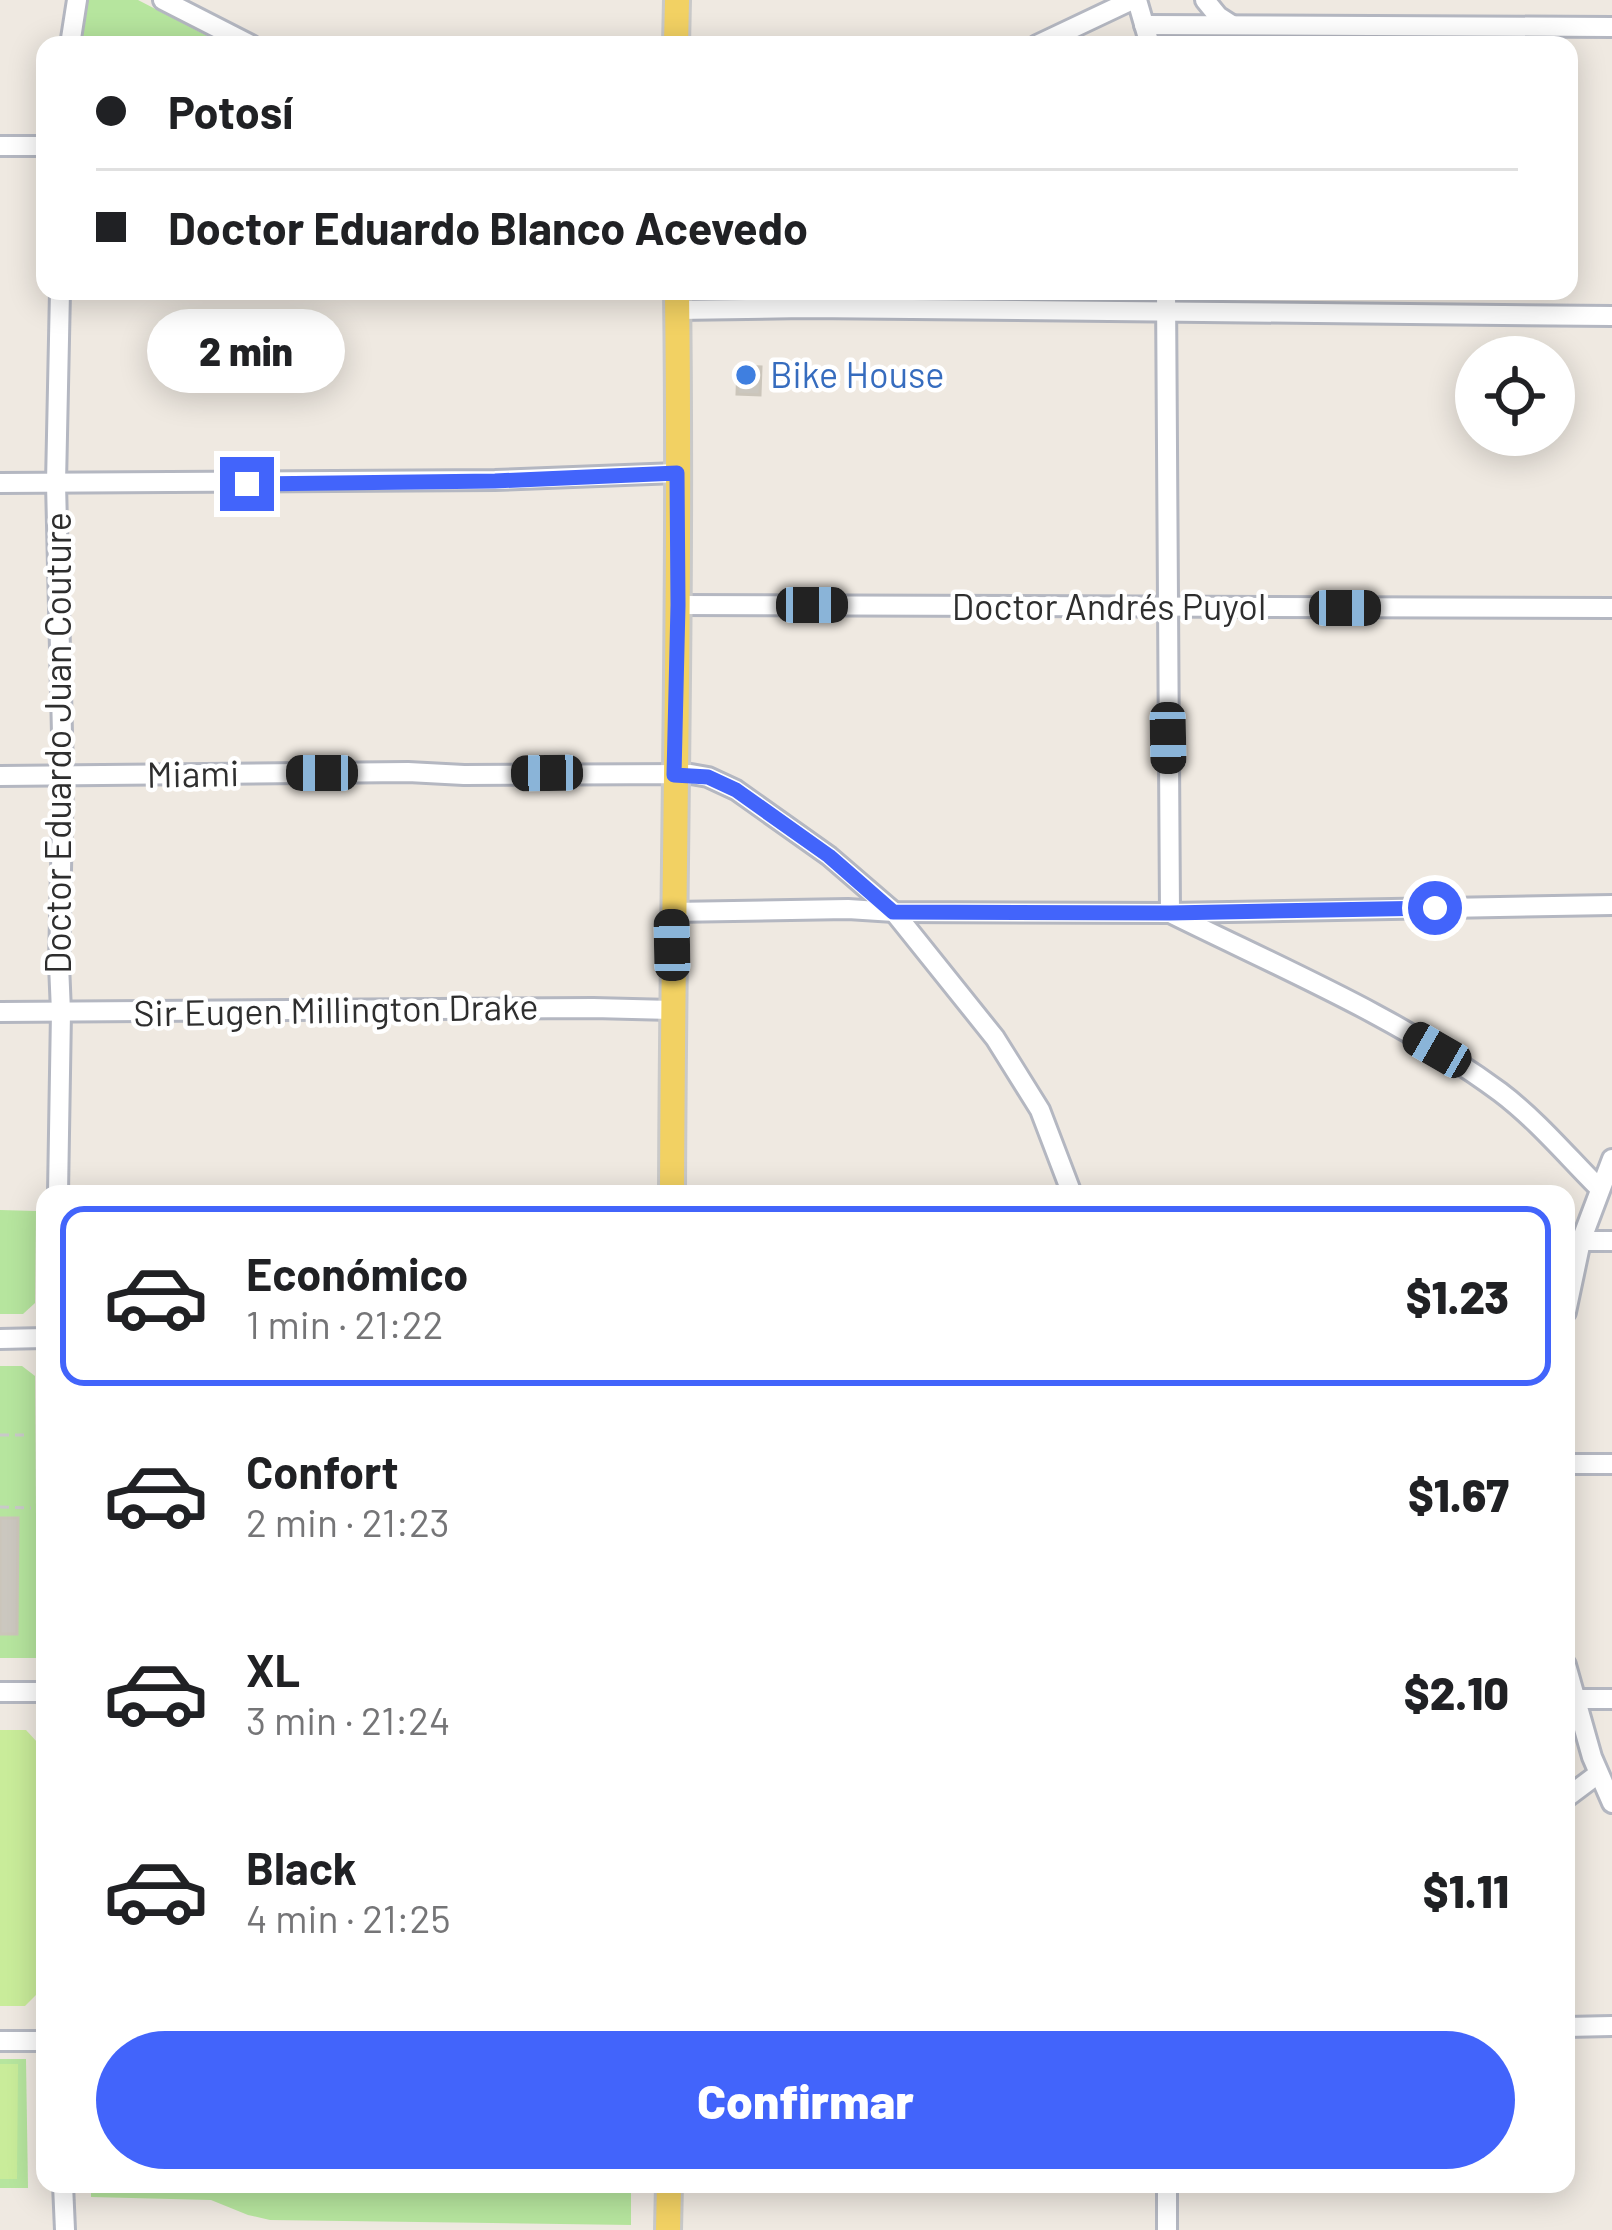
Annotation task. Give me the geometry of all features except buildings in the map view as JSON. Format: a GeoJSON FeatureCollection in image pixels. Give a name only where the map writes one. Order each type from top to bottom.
{"type":"FeatureCollection","features":[{"type":"Feature","properties":{"kind":"main road"},"geometry":{"type":"LineString","coordinates":[[676,0],[676,36]]}},
{"type":"Feature","properties":{"kind":"main road"},"geometry":{"type":"LineString","coordinates":[[672,1185],[677,301]]}},
{"type":"Feature","properties":{"kind":"main road"},"geometry":{"type":"LineString","coordinates":[[668,2230],[672,2193]]}},
{"type":"Feature","properties":{"kind":"street"},"geometry":{"type":"LineString","coordinates":[[71,36],[77,0]]}},
{"type":"Feature","properties":{"kind":"street"},"geometry":{"type":"LineString","coordinates":[[163,0],[233,36]]}},
{"type":"Feature","properties":{"kind":"street"},"geometry":{"type":"LineString","coordinates":[[1057,36],[1135,0],[1147,35],[1232,25],[1612,27]]}},
{"type":"Feature","properties":{"kind":"street"},"geometry":{"type":"LineString","coordinates":[[1205,0],[1232,25]]}},
{"type":"Feature","properties":{"kind":"street"},"geometry":{"type":"LineString","coordinates":[[0,146],[36,146]]}},
{"type":"Feature","properties":{"kind":"street","name":"Doctor Eduardo Juan Couture"},"geometry":{"type":"LineString","coordinates":[[58,1185],[63,775],[56,483],[60,300]]}},
{"type":"Feature","properties":{"kind":"street"},"geometry":{"type":"LineString","coordinates":[[1166,300],[1170,913]]}},
{"type":"Feature","properties":{"kind":"street"},"geometry":{"type":"LineString","coordinates":[[677,301],[806,308],[1612,316]]}},
{"type":"Feature","properties":{"kind":"street"},"geometry":{"type":"LineString","coordinates":[[0,483],[495,481],[677,473]]}},
{"type":"Feature","properties":{"kind":"street","name":"Doctor Andrés Puyol"},"geometry":{"type":"LineString","coordinates":[[678,605],[1612,608]]}},
{"type":"Feature","properties":{"kind":"street","name":"Miami"},"geometry":{"type":"LineString","coordinates":[[0,776],[588,772],[708,777],[736,790],[829,856],[893,912],[994,1038],[1040,1110],[1069,1185]]}},
{"type":"Feature","properties":{"kind":"street"},"geometry":{"type":"LineString","coordinates":[[672,912],[1170,913],[1612,905]]}},
{"type":"Feature","properties":{"kind":"street"},"geometry":{"type":"LineString","coordinates":[[1170,913],[1437,1050],[1502,1094],[1556,1141],[1599,1188]]}},
{"type":"Feature","properties":{"kind":"street","name":"Sir Eugen Millington Drake"},"geometry":{"type":"LineString","coordinates":[[0,1012],[672,1010]]}},
{"type":"Feature","properties":{"kind":"street"},"geometry":{"type":"LineString","coordinates":[[1575,1236],[1612,1160]]}},
{"type":"Feature","properties":{"kind":"street"},"geometry":{"type":"LineString","coordinates":[[1575,1240],[1612,1241]]}},
{"type":"Feature","properties":{"kind":"street"},"geometry":{"type":"LineString","coordinates":[[0,1339],[36,1338]]}},
{"type":"Feature","properties":{"kind":"street"},"geometry":{"type":"LineString","coordinates":[[1575,1464],[1612,1464]]}},
{"type":"Feature","properties":{"kind":"street"},"geometry":{"type":"LineString","coordinates":[[0,1692],[36,1692]]}},
{"type":"Feature","properties":{"kind":"street"},"geometry":{"type":"LineString","coordinates":[[1575,1699],[1612,1699]]}},
{"type":"Feature","properties":{"kind":"street"},"geometry":{"type":"LineString","coordinates":[[1575,1712],[1612,1803]]}},
{"type":"Feature","properties":{"kind":"street"},"geometry":{"type":"LineString","coordinates":[[1575,1791],[1598,1774]]}},
{"type":"Feature","properties":{"kind":"street"},"geometry":{"type":"LineString","coordinates":[[1575,2027],[1612,2026]]}},
{"type":"Feature","properties":{"kind":"street"},"geometry":{"type":"LineString","coordinates":[[0,2041],[36,2042]]}},
{"type":"Feature","properties":{"kind":"street"},"geometry":{"type":"LineString","coordinates":[[63,2193],[65,2230]]}},
{"type":"Feature","properties":{"kind":"street"},"geometry":{"type":"LineString","coordinates":[[1167,2193],[1167,2230]]}},
{"type":"Feature","properties":{"kind":"path"},"geometry":{"type":"LineString","coordinates":[[0,1435],[30,1435]]}},
{"type":"Feature","properties":{"kind":"path"},"geometry":{"type":"LineString","coordinates":[[0,1507],[31,1508]]}},
{"type":"Feature","properties":{"kind":"green space"},"geometry":{"type":"Polygon","coordinates":[[[85,0],[138,0],[208,36],[79,36],[85,0]]]}},
{"type":"Feature","properties":{"kind":"green space"},"geometry":{"type":"Polygon","coordinates":[[[0,1210],[36,1211],[35,1303],[23,1314],[0,1314],[0,1210]]]}},
{"type":"Feature","properties":{"kind":"green space"},"geometry":{"type":"Polygon","coordinates":[[[0,1366],[22,1366],[35,1376],[36,1658],[0,1658],[0,1366]]]}},
{"type":"Feature","properties":{"kind":"green space"},"geometry":{"type":"Polygon","coordinates":[[[0,1730],[26,1730],[36,1741],[36,1995],[25,2006],[0,2006],[0,1730]]]}},
{"type":"Feature","properties":{"kind":"green space"},"geometry":{"type":"Polygon","coordinates":[[[0,2059],[26,2059],[28,2188],[0,2188],[0,2059]]]}},
{"type":"Feature","properties":{"kind":"green space"},"geometry":{"type":"Polygon","coordinates":[[[0,2064],[18,2064],[17,2179],[0,2179],[0,2064]]]}},
{"type":"Feature","properties":{"kind":"green space"},"geometry":{"type":"Polygon","coordinates":[[[91,2193],[631,2193],[631,2225],[270,2220],[211,2200],[91,2197],[91,2193]]]}},
{"type":"Feature","properties":{"kind":"place","name":"Bike House"},"geometry":{"type":"Point","coordinates":[746,375]}},
{"type":"Feature","properties":{"kind":"route"},"geometry":{"type":"LineString","coordinates":[[247,484],[677,473],[674,775],[708,777],[736,790],[829,856],[893,912],[1435,908]]}}]}
